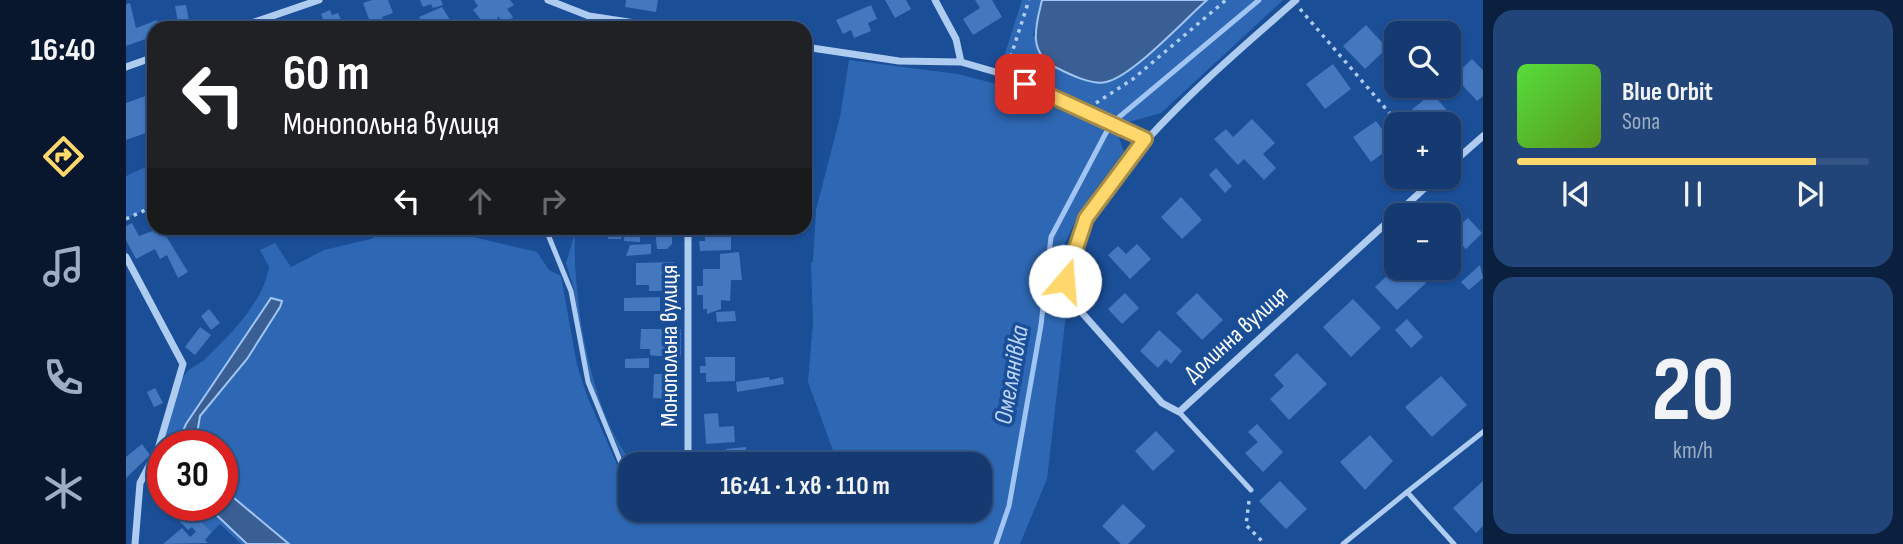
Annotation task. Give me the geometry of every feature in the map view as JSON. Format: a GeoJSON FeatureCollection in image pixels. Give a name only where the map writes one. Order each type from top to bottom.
{"type":"FeatureCollection","features":[{"type":"Feature","properties":{"kind":"street"},"geometry":{"type":"LineString","coordinates":[[257,21],[318,0]]}},
{"type":"Feature","properties":{"kind":"street"},"geometry":{"type":"LineString","coordinates":[[548,0],[589,16],[622,21]]}},
{"type":"Feature","properties":{"kind":"street"},"geometry":{"type":"LineString","coordinates":[[935,0],[956,39],[961,62]]}},
{"type":"Feature","properties":{"kind":"street"},"geometry":{"type":"LineString","coordinates":[[812,48],[899,61],[961,62],[1006,75],[1145,139],[1295,1]]}},
{"type":"Feature","properties":{"kind":"street"},"geometry":{"type":"LineString","coordinates":[[126,67],[147,60]]}},
{"type":"Feature","properties":{"kind":"street"},"geometry":{"type":"LineString","coordinates":[[1461,155],[1483,136]]}},
{"type":"Feature","properties":{"kind":"street","name":"Долинна вулиця"},"geometry":{"type":"LineString","coordinates":[[1145,139],[1086,218],[1065,281],[1068,297],[1162,403],[1179,412],[1424,189]]}},
{"type":"Feature","properties":{"kind":"street","name":"Монопольна вулиця"},"geometry":{"type":"LineString","coordinates":[[688,235],[688,452]]}},
{"type":"Feature","properties":{"kind":"street"},"geometry":{"type":"LineString","coordinates":[[126,257],[183,364],[158,449],[140,483],[135,544]]}},
{"type":"Feature","properties":{"kind":"lane"},"geometry":{"type":"LineString","coordinates":[[548,237],[571,291],[588,382],[618,456]]}},
{"type":"Feature","properties":{"kind":"lane"},"geometry":{"type":"LineString","coordinates":[[1179,412],[1251,490]]}},
{"type":"Feature","properties":{"kind":"lane"},"geometry":{"type":"LineString","coordinates":[[1343,544],[1483,432]]}},
{"type":"Feature","properties":{"kind":"lane"},"geometry":{"type":"LineString","coordinates":[[1408,492],[1454,544]]}},
{"type":"Feature","properties":{"kind":"path"},"geometry":{"type":"LineString","coordinates":[[1006,75],[1029,0]]}},
{"type":"Feature","properties":{"kind":"path"},"geometry":{"type":"LineString","coordinates":[[1085,112],[1133,79],[1226,0]]}},
{"type":"Feature","properties":{"kind":"path"},"geometry":{"type":"LineString","coordinates":[[1295,1],[1389,112]]}},
{"type":"Feature","properties":{"kind":"path"},"geometry":{"type":"LineString","coordinates":[[126,219],[147,209]]}},
{"type":"Feature","properties":{"kind":"path"},"geometry":{"type":"LineString","coordinates":[[1251,490],[1246,525],[1265,544]]}},
{"type":"Feature","properties":{"kind":"shaded area"},"geometry":{"type":"Polygon","coordinates":[[[1022,0],[1042,0],[1033,36],[1126,73],[1207,0],[1283,0],[1161,113],[1129,122],[1002,63],[1022,0]]]}},
{"type":"Feature","properties":{"kind":"shaded area"},"geometry":{"type":"Polygon","coordinates":[[[1042,0],[1207,0],[1130,69],[1117,78],[1100,83],[1087,81],[1055,67],[1040,54],[1036,28],[1042,0]]]}},
{"type":"Feature","properties":{"kind":"shaded area"},"geometry":{"type":"Polygon","coordinates":[[[849,60],[958,74],[1004,86],[1118,135],[1124,152],[1084,208],[1063,250],[1058,272],[1059,293],[1066,314],[1047,479],[1020,544],[289,544],[238,501],[238,430],[198,430],[200,416],[247,359],[280,307],[262,311],[182,430],[167,430],[178,388],[188,371],[204,360],[234,329],[260,293],[269,267],[260,250],[275,243],[291,267],[324,250],[379,235],[468,235],[537,252],[549,270],[561,276],[577,365],[587,396],[618,467],[618,522],[992,522],[992,452],[834,452],[808,382],[813,323],[811,262],[816,210],[840,117],[849,60]]]}},
{"type":"Feature","properties":{"kind":"shaded area"},"geometry":{"type":"Polygon","coordinates":[[[147,166],[147,208],[126,219],[126,176],[147,166]]]}},
{"type":"Feature","properties":{"kind":"shaded area"},"geometry":{"type":"Polygon","coordinates":[[[575,235],[577,289],[587,354],[606,417],[625,452],[620,452],[594,391],[584,359],[574,289],[566,263],[575,235]]]}},
{"type":"Feature","properties":{"kind":"shaded area"},"geometry":{"type":"Polygon","coordinates":[[[271,298],[282,301],[247,359],[200,416],[198,430],[183,430],[271,298]]]}},
{"type":"Feature","properties":{"kind":"shaded area"},"geometry":{"type":"Polygon","coordinates":[[[238,501],[289,544],[247,544],[223,521],[238,521],[238,501]]]}},
{"type":"Feature","properties":{"kind":"shaded area"},"geometry":{"type":"Polygon","coordinates":[[[200,521],[223,521],[247,544],[241,544],[220,524],[212,532],[200,521]]]}},
{"type":"Feature","properties":{"kind":"building"},"geometry":{"type":"Polygon","coordinates":[[[388,0],[393,13],[382,17],[384,21],[370,21],[363,3],[388,0]]]}},
{"type":"Feature","properties":{"kind":"building"},"geometry":{"type":"Polygon","coordinates":[[[420,0],[441,0],[443,5],[433,8],[431,4],[423,7],[420,0]]]}},
{"type":"Feature","properties":{"kind":"building"},"geometry":{"type":"Polygon","coordinates":[[[474,0],[510,0],[514,5],[507,9],[513,17],[508,21],[502,21],[498,16],[497,21],[482,21],[473,10],[478,6],[474,0]]]}},
{"type":"Feature","properties":{"kind":"building"},"geometry":{"type":"Polygon","coordinates":[[[626,0],[658,0],[656,12],[625,7],[626,0]]]}},
{"type":"Feature","properties":{"kind":"building"},"geometry":{"type":"Polygon","coordinates":[[[885,0],[906,0],[911,9],[895,18],[885,0]]]}},
{"type":"Feature","properties":{"kind":"building"},"geometry":{"type":"Polygon","coordinates":[[[975,0],[992,0],[1002,17],[973,35],[963,19],[980,8],[975,0]]]}},
{"type":"Feature","properties":{"kind":"building"},"geometry":{"type":"Polygon","coordinates":[[[130,3],[136,28],[147,24],[147,38],[126,46],[126,4],[130,3]]]}},
{"type":"Feature","properties":{"kind":"building"},"geometry":{"type":"Polygon","coordinates":[[[186,5],[189,21],[178,21],[175,6],[186,5]]]}},
{"type":"Feature","properties":{"kind":"building"},"geometry":{"type":"Polygon","coordinates":[[[871,5],[877,19],[868,23],[871,31],[854,38],[851,30],[843,34],[836,20],[871,5]]]}},
{"type":"Feature","properties":{"kind":"building"},"geometry":{"type":"Polygon","coordinates":[[[442,7],[451,21],[421,21],[419,17],[442,7]]]}},
{"type":"Feature","properties":{"kind":"building"},"geometry":{"type":"Polygon","coordinates":[[[330,10],[332,15],[338,13],[342,21],[318,21],[323,19],[321,14],[330,10]]]}},
{"type":"Feature","properties":{"kind":"building"},"geometry":{"type":"Polygon","coordinates":[[[1366,25],[1384,45],[1384,51],[1365,69],[1343,46],[1366,25]]]}},
{"type":"Feature","properties":{"kind":"building"},"geometry":{"type":"Polygon","coordinates":[[[1472,59],[1483,70],[1483,96],[1477,101],[1461,84],[1461,69],[1472,59]]]}},
{"type":"Feature","properties":{"kind":"building"},"geometry":{"type":"Polygon","coordinates":[[[1333,64],[1351,89],[1325,109],[1306,84],[1333,64]]]}},
{"type":"Feature","properties":{"kind":"building"},"geometry":{"type":"Polygon","coordinates":[[[147,96],[147,132],[126,140],[126,103],[147,96]]]}},
{"type":"Feature","properties":{"kind":"building"},"geometry":{"type":"Polygon","coordinates":[[[1426,98],[1436,98],[1449,112],[1409,112],[1426,98]]]}},
{"type":"Feature","properties":{"kind":"building"},"geometry":{"type":"Polygon","coordinates":[[[1252,119],[1275,143],[1263,154],[1276,168],[1264,180],[1244,159],[1238,165],[1214,139],[1226,129],[1233,137],[1252,119]]]}},
{"type":"Feature","properties":{"kind":"building"},"geometry":{"type":"Polygon","coordinates":[[[1376,121],[1384,132],[1384,152],[1371,162],[1353,137],[1376,121]]]}},
{"type":"Feature","properties":{"kind":"building"},"geometry":{"type":"Polygon","coordinates":[[[1216,168],[1232,186],[1225,193],[1209,175],[1216,168]]]}},
{"type":"Feature","properties":{"kind":"building"},"geometry":{"type":"Polygon","coordinates":[[[1181,197],[1202,220],[1182,239],[1161,217],[1181,197]]]}},
{"type":"Feature","properties":{"kind":"building"},"geometry":{"type":"Polygon","coordinates":[[[1468,218],[1482,233],[1466,249],[1461,244],[1461,224],[1468,218]]]}},
{"type":"Feature","properties":{"kind":"building"},"geometry":{"type":"Polygon","coordinates":[[[132,223],[139,236],[147,233],[165,235],[188,272],[178,278],[167,255],[160,259],[155,249],[136,259],[126,240],[126,226],[132,223]]]}},
{"type":"Feature","properties":{"kind":"building"},"geometry":{"type":"Polygon","coordinates":[[[608,235],[621,235],[621,239],[608,239],[608,235]]]}},
{"type":"Feature","properties":{"kind":"building"},"geometry":{"type":"Polygon","coordinates":[[[624,235],[640,235],[640,242],[624,241],[624,235]]]}},
{"type":"Feature","properties":{"kind":"building"},"geometry":{"type":"Polygon","coordinates":[[[656,235],[672,235],[672,244],[667,249],[657,249],[656,235]]]}},
{"type":"Feature","properties":{"kind":"building"},"geometry":{"type":"Polygon","coordinates":[[[705,235],[731,235],[731,250],[700,251],[699,241],[705,241],[705,235]]]}},
{"type":"Feature","properties":{"kind":"building"},"geometry":{"type":"Polygon","coordinates":[[[651,244],[651,254],[626,256],[630,245],[651,244]]]}},
{"type":"Feature","properties":{"kind":"building"},"geometry":{"type":"Polygon","coordinates":[[[1137,244],[1151,259],[1130,279],[1108,255],[1118,246],[1126,254],[1137,244]]]}},
{"type":"Feature","properties":{"kind":"building"},"geometry":{"type":"Polygon","coordinates":[[[739,252],[742,280],[731,280],[730,301],[721,300],[721,309],[707,314],[707,309],[703,309],[703,295],[697,295],[697,286],[703,286],[703,269],[720,269],[720,254],[739,252]]]}},
{"type":"Feature","properties":{"kind":"building"},"geometry":{"type":"Polygon","coordinates":[[[674,262],[675,291],[649,291],[649,285],[636,285],[636,263],[674,262]]]}},
{"type":"Feature","properties":{"kind":"building"},"geometry":{"type":"Polygon","coordinates":[[[1480,265],[1483,278],[1469,290],[1461,282],[1480,265]]]}},
{"type":"Feature","properties":{"kind":"building"},"geometry":{"type":"Polygon","coordinates":[[[1384,279],[1423,280],[1426,283],[1397,310],[1375,287],[1384,279]]]}},
{"type":"Feature","properties":{"kind":"building"},"geometry":{"type":"Polygon","coordinates":[[[1125,293],[1139,308],[1122,324],[1108,309],[1125,293]]]}},
{"type":"Feature","properties":{"kind":"building"},"geometry":{"type":"Polygon","coordinates":[[[1197,293],[1223,320],[1202,340],[1176,313],[1197,293]]]}},
{"type":"Feature","properties":{"kind":"building"},"geometry":{"type":"Polygon","coordinates":[[[660,297],[660,311],[624,311],[624,298],[660,297]]]}},
{"type":"Feature","properties":{"kind":"building"},"geometry":{"type":"Polygon","coordinates":[[[1353,299],[1381,328],[1351,357],[1323,327],[1353,299]]]}},
{"type":"Feature","properties":{"kind":"building"},"geometry":{"type":"Polygon","coordinates":[[[209,309],[220,323],[211,330],[201,316],[209,309]]]}},
{"type":"Feature","properties":{"kind":"building"},"geometry":{"type":"Polygon","coordinates":[[[735,311],[736,321],[717,322],[716,312],[735,311]]]}},
{"type":"Feature","properties":{"kind":"building"},"geometry":{"type":"Polygon","coordinates":[[[1407,319],[1423,337],[1411,348],[1395,330],[1407,319]]]}},
{"type":"Feature","properties":{"kind":"building"},"geometry":{"type":"Polygon","coordinates":[[[200,327],[211,335],[195,355],[185,347],[200,327]]]}},
{"type":"Feature","properties":{"kind":"building"},"geometry":{"type":"Polygon","coordinates":[[[641,329],[681,329],[681,356],[650,355],[650,349],[640,349],[641,329]]]}},
{"type":"Feature","properties":{"kind":"building"},"geometry":{"type":"Polygon","coordinates":[[[1159,330],[1182,351],[1171,364],[1166,359],[1158,368],[1140,351],[1159,330]]]}},
{"type":"Feature","properties":{"kind":"building"},"geometry":{"type":"Polygon","coordinates":[[[1297,353],[1327,384],[1289,420],[1270,399],[1284,386],[1274,375],[1297,353]]]}},
{"type":"Feature","properties":{"kind":"building"},"geometry":{"type":"Polygon","coordinates":[[[705,357],[735,357],[735,381],[706,382],[706,373],[700,373],[700,366],[706,366],[705,357]]]}},
{"type":"Feature","properties":{"kind":"building"},"geometry":{"type":"Polygon","coordinates":[[[649,358],[649,368],[625,368],[625,359],[649,358]]]}},
{"type":"Feature","properties":{"kind":"building"},"geometry":{"type":"Polygon","coordinates":[[[654,374],[675,374],[674,399],[653,398],[654,374]]]}},
{"type":"Feature","properties":{"kind":"building"},"geometry":{"type":"Polygon","coordinates":[[[1441,376],[1467,405],[1432,437],[1405,407],[1441,376]]]}},
{"type":"Feature","properties":{"kind":"building"},"geometry":{"type":"Polygon","coordinates":[[[769,377],[770,380],[783,377],[784,384],[737,392],[736,382],[769,377]]]}},
{"type":"Feature","properties":{"kind":"building"},"geometry":{"type":"Polygon","coordinates":[[[155,388],[163,403],[154,407],[147,392],[155,388]]]}},
{"type":"Feature","properties":{"kind":"building"},"geometry":{"type":"Polygon","coordinates":[[[718,413],[719,427],[734,426],[735,442],[706,444],[704,414],[718,413]]]}},
{"type":"Feature","properties":{"kind":"building"},"geometry":{"type":"Polygon","coordinates":[[[1257,424],[1283,452],[1263,472],[1245,453],[1258,442],[1248,432],[1257,424]]]}},
{"type":"Feature","properties":{"kind":"building"},"geometry":{"type":"Polygon","coordinates":[[[1156,431],[1175,451],[1153,471],[1135,451],[1156,431]]]}},
{"type":"Feature","properties":{"kind":"building"},"geometry":{"type":"Polygon","coordinates":[[[1370,435],[1393,461],[1365,490],[1340,462],[1370,435]]]}},
{"type":"Feature","properties":{"kind":"building"},"geometry":{"type":"Polygon","coordinates":[[[142,444],[147,451],[147,458],[126,478],[126,457],[142,444]]]}},
{"type":"Feature","properties":{"kind":"building"},"geometry":{"type":"Polygon","coordinates":[[[746,447],[746,452],[726,452],[726,449],[746,447]]]}},
{"type":"Feature","properties":{"kind":"building"},"geometry":{"type":"Polygon","coordinates":[[[1280,481],[1307,509],[1286,529],[1259,501],[1280,481]]]}},
{"type":"Feature","properties":{"kind":"building"},"geometry":{"type":"Polygon","coordinates":[[[1483,481],[1483,526],[1476,533],[1453,508],[1483,481]]]}},
{"type":"Feature","properties":{"kind":"building"},"geometry":{"type":"Polygon","coordinates":[[[1123,504],[1146,526],[1128,544],[1121,544],[1102,526],[1123,504]]]}},
{"type":"Feature","properties":{"kind":"building"},"geometry":{"type":"Polygon","coordinates":[[[179,521],[200,521],[212,532],[205,540],[208,543],[163,544],[182,528],[190,537],[196,532],[192,527],[188,530],[179,521]]]}},
{"type":"Feature","properties":{"kind":"waterway","name":"Омелянівка"},"geometry":{"type":"LineString","coordinates":[[996,544],[1009,506],[1041,325],[1051,237],[1108,129],[1259,0]]}},
{"type":"Feature","properties":{"kind":"route"},"geometry":{"type":"LineString","coordinates":[[1025,84],[1145,139],[1086,218],[1065,281]]}}]}
